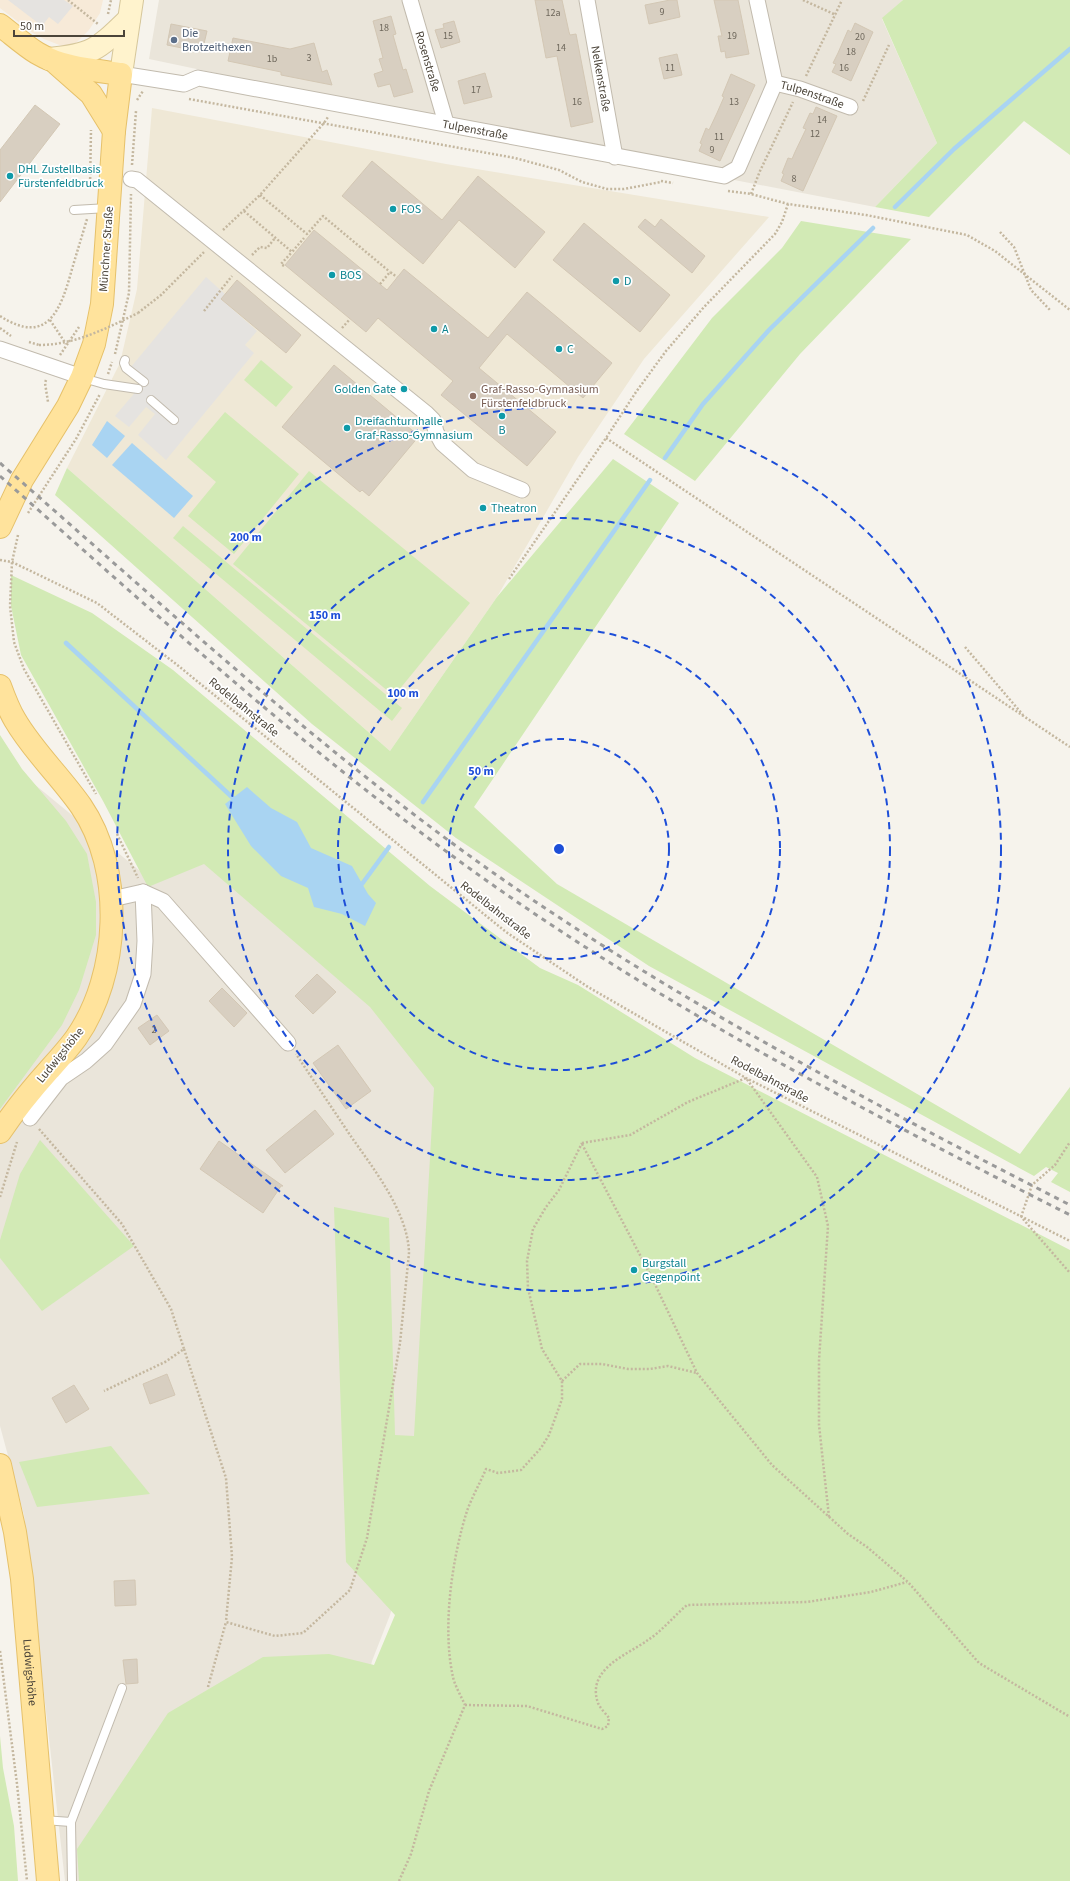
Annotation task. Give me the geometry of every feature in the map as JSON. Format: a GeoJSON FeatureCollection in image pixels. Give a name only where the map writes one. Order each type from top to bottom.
{"type":"FeatureCollection","features":[{"type":"Feature","properties":{"kind":"main road"},"geometry":{"type":"LineString","coordinates":[[0,25],[37,53],[49,59],[64,65],[121,74]]}},
{"type":"Feature","properties":{"kind":"main road"},"geometry":{"type":"LineString","coordinates":[[49,59],[91,94],[114,131]]}},
{"type":"Feature","properties":{"kind":"main road","name":"Münchner Straße"},"geometry":{"type":"LineString","coordinates":[[10,528],[22,480],[68,406],[82,377],[94,344],[102,304],[100,208],[114,131],[121,74]]}},
{"type":"Feature","properties":{"kind":"main road","name":"Ludwigshöhe"},"geometry":{"type":"LineString","coordinates":[[0,686],[14,720],[81,807],[98,838],[107,868],[112,899],[106,969],[95,1008],[76,1038],[18,1106],[0,1132]]}},
{"type":"Feature","properties":{"kind":"main road","name":"Ludwigshöhe"},"geometry":{"type":"LineString","coordinates":[[0,1465],[8,1494],[22,1579],[48,1881]]}},
{"type":"Feature","properties":{"kind":"street","name":"Rosenstraße"},"geometry":{"type":"LineString","coordinates":[[410,0],[446,123]]}},
{"type":"Feature","properties":{"kind":"street","name":"Nelkenstraße"},"geometry":{"type":"LineString","coordinates":[[587,0],[615,157]]}},
{"type":"Feature","properties":{"kind":"street","name":"Tulpenstraße"},"geometry":{"type":"LineString","coordinates":[[121,74],[184,84],[198,78],[335,102],[657,165],[724,176],[738,168],[775,83],[757,0]]}},
{"type":"Feature","properties":{"kind":"street"},"geometry":{"type":"LineString","coordinates":[[49,59],[74,57],[101,46],[131,10]]}},
{"type":"Feature","properties":{"kind":"street","name":"Münchner Straße"},"geometry":{"type":"LineString","coordinates":[[121,74],[131,10]]}},
{"type":"Feature","properties":{"kind":"street","name":"Tulpenstraße"},"geometry":{"type":"LineString","coordinates":[[775,83],[800,89],[850,107]]}},
{"type":"Feature","properties":{"kind":"street"},"geometry":{"type":"LineString","coordinates":[[131,179],[137,180],[426,413],[433,420],[436,432],[442,443],[473,470],[522,490]]}},
{"type":"Feature","properties":{"kind":"street"},"geometry":{"type":"LineString","coordinates":[[0,349],[82,377]]}},
{"type":"Feature","properties":{"kind":"street"},"geometry":{"type":"LineString","coordinates":[[112,899],[143,892],[163,900],[288,1043]]}},
{"type":"Feature","properties":{"kind":"street"},"geometry":{"type":"LineString","coordinates":[[30,1118],[61,1078],[86,1061],[105,1044],[133,1004],[143,974],[145,917],[143,892]]}},
{"type":"Feature","properties":{"kind":"lane"},"geometry":{"type":"LineString","coordinates":[[74,210],[100,208]]}},
{"type":"Feature","properties":{"kind":"lane"},"geometry":{"type":"LineString","coordinates":[[125,360],[124,363],[126,368],[144,382]]}},
{"type":"Feature","properties":{"kind":"lane"},"geometry":{"type":"LineString","coordinates":[[82,377],[104,384],[138,389]]}},
{"type":"Feature","properties":{"kind":"lane"},"geometry":{"type":"LineString","coordinates":[[151,400],[174,420]]}},
{"type":"Feature","properties":{"kind":"lane"},"geometry":{"type":"LineString","coordinates":[[72,1881],[71,1822],[122,1688]]}},
{"type":"Feature","properties":{"kind":"lane"},"geometry":{"type":"LineString","coordinates":[[42,1820],[71,1822]]}},
{"type":"Feature","properties":{"kind":"path"},"geometry":{"type":"LineString","coordinates":[[68,0],[102,27],[95,37],[101,46]]}},
{"type":"Feature","properties":{"kind":"path"},"geometry":{"type":"LineString","coordinates":[[105,20],[110,0]]}},
{"type":"Feature","properties":{"kind":"path"},"geometry":{"type":"LineString","coordinates":[[803,0],[836,15]]}},
{"type":"Feature","properties":{"kind":"path"},"geometry":{"type":"LineString","coordinates":[[850,107],[859,108],[888,45]]}},
{"type":"Feature","properties":{"kind":"path"},"geometry":{"type":"LineString","coordinates":[[25,518],[93,410],[104,384],[122,331],[129,293],[131,179],[137,98],[143,92],[145,77]]}},
{"type":"Feature","properties":{"kind":"path"},"geometry":{"type":"LineString","coordinates":[[188,99],[515,158],[559,170],[582,182],[608,189],[624,189],[662,182],[676,183]]}},
{"type":"Feature","properties":{"kind":"path"},"geometry":{"type":"LineString","coordinates":[[39,345],[54,345],[89,336],[138,313],[161,295],[212,241],[260,195],[324,123],[335,102]]}},
{"type":"Feature","properties":{"kind":"path"},"geometry":{"type":"LineString","coordinates":[[0,316],[14,325],[34,328],[50,320],[58,312],[100,208],[92,122]]}},
{"type":"Feature","properties":{"kind":"path"},"geometry":{"type":"LineString","coordinates":[[657,165],[662,182]]}},
{"type":"Feature","properties":{"kind":"path"},"geometry":{"type":"LineString","coordinates":[[721,190],[751,194],[788,204],[866,215],[967,235],[995,251],[1070,310]]}},
{"type":"Feature","properties":{"kind":"path"},"geometry":{"type":"LineString","coordinates":[[260,195],[307,234],[323,216],[397,278]]}},
{"type":"Feature","properties":{"kind":"path"},"geometry":{"type":"LineString","coordinates":[[509,579],[636,392],[666,351],[704,307],[775,234],[782,222],[788,204]]}},
{"type":"Feature","properties":{"kind":"path"},"geometry":{"type":"LineString","coordinates":[[90,223],[100,208]]}},
{"type":"Feature","properties":{"kind":"path"},"geometry":{"type":"LineString","coordinates":[[244,211],[292,252]]}},
{"type":"Feature","properties":{"kind":"path"},"geometry":{"type":"LineString","coordinates":[[1000,232],[1014,247],[1031,290],[1050,310]]}},
{"type":"Feature","properties":{"kind":"path"},"geometry":{"type":"LineString","coordinates":[[204,311],[241,265],[260,248],[267,248],[276,238]]}},
{"type":"Feature","properties":{"kind":"path"},"geometry":{"type":"LineString","coordinates":[[284,266],[281,264],[304,238]]}},
{"type":"Feature","properties":{"kind":"path"},"geometry":{"type":"LineString","coordinates":[[380,284],[390,272]]}},
{"type":"Feature","properties":{"kind":"path"},"geometry":{"type":"LineString","coordinates":[[50,320],[66,344]]}},
{"type":"Feature","properties":{"kind":"path"},"geometry":{"type":"LineString","coordinates":[[45,383],[66,344],[84,321]]}},
{"type":"Feature","properties":{"kind":"path"},"geometry":{"type":"LineString","coordinates":[[606,438],[1070,747]]}},
{"type":"Feature","properties":{"kind":"path"},"geometry":{"type":"LineString","coordinates":[[10,528],[15,540],[12,562],[10,606],[14,642],[24,670],[98,797]]}},
{"type":"Feature","properties":{"kind":"path","name":"Rodelbahnstraße"},"geometry":{"type":"LineString","coordinates":[[0,560],[12,562],[97,603],[182,669],[506,932],[588,987],[746,1078],[1070,1241]]}},
{"type":"Feature","properties":{"kind":"path"},"geometry":{"type":"LineString","coordinates":[[965,647],[1026,718]]}},
{"type":"Feature","properties":{"kind":"path"},"geometry":{"type":"LineString","coordinates":[[116,832],[143,892]]}},
{"type":"Feature","properties":{"kind":"path"},"geometry":{"type":"LineString","coordinates":[[226,1622],[275,1636],[302,1634],[350,1590],[367,1538],[400,1344],[409,1253],[409,1241],[405,1229],[386,1188],[288,1043]]}},
{"type":"Feature","properties":{"kind":"path"},"geometry":{"type":"LineString","coordinates":[[582,1143],[630,1135],[688,1102],[746,1078],[817,1177],[828,1226],[819,1360],[819,1425],[829,1517]]}},
{"type":"Feature","properties":{"kind":"path"},"geometry":{"type":"LineString","coordinates":[[0,1197],[17,1142],[30,1118],[122,1224],[171,1309],[226,1478],[232,1556],[226,1622],[208,1687]]}},
{"type":"Feature","properties":{"kind":"path"},"geometry":{"type":"LineString","coordinates":[[1070,1142],[1055,1165],[1032,1185],[1021,1217],[1070,1273]]}},
{"type":"Feature","properties":{"kind":"path"},"geometry":{"type":"LineString","coordinates":[[582,1143],[653,1280],[697,1373],[772,1465],[848,1534],[867,1547],[908,1582],[979,1663],[1070,1717]]}},
{"type":"Feature","properties":{"kind":"path"},"geometry":{"type":"LineString","coordinates":[[399,1881],[411,1854],[429,1791],[465,1705],[453,1678],[449,1636],[450,1600],[458,1543],[468,1509],[486,1469],[498,1472],[520,1470],[541,1448],[557,1417],[562,1399],[562,1381],[542,1349],[528,1288],[527,1261],[533,1229],[546,1207],[559,1190],[582,1143]]}},
{"type":"Feature","properties":{"kind":"path"},"geometry":{"type":"LineString","coordinates":[[104,1391],[165,1362],[184,1349]]}},
{"type":"Feature","properties":{"kind":"path"},"geometry":{"type":"LineString","coordinates":[[562,1381],[580,1364],[602,1364],[628,1369],[650,1369],[668,1366],[697,1373]]}},
{"type":"Feature","properties":{"kind":"path"},"geometry":{"type":"LineString","coordinates":[[465,1705],[527,1706],[602,1729],[608,1726],[609,1718],[598,1704],[596,1690],[600,1674],[611,1663],[650,1640],[687,1604],[807,1602],[871,1592],[908,1582]]}},
{"type":"Feature","properties":{"kind":"path"},"geometry":{"type":"LineString","coordinates":[[0,1651],[17,1784],[27,1881]]}},
{"type":"Feature","properties":{"kind":"shaded area"},"geometry":{"type":"Polygon","coordinates":[[[0,0],[103,0],[100,13],[89,30],[74,45],[62,46],[33,33],[0,8],[0,0]]]}},
{"type":"Feature","properties":{"kind":"shaded area"},"geometry":{"type":"Polygon","coordinates":[[[8,0],[64,0],[73,6],[58,24],[49,17],[42,26],[8,0]]]}},
{"type":"Feature","properties":{"kind":"shaded area"},"geometry":{"type":"Polygon","coordinates":[[[159,0],[903,0],[882,19],[937,143],[875,207],[615,157],[149,59],[159,0]]]}},
{"type":"Feature","properties":{"kind":"shaded area"},"geometry":{"type":"Polygon","coordinates":[[[152,108],[446,164],[769,217],[644,359],[578,457],[497,597],[390,751],[67,468],[120,363],[137,289],[152,108]]]}},
{"type":"Feature","properties":{"kind":"shaded area"},"geometry":{"type":"Polygon","coordinates":[[[206,277],[225,294],[221,299],[257,331],[245,345],[254,353],[166,460],[138,435],[155,414],[146,407],[129,427],[115,416],[144,382],[130,368],[206,277]]]}},
{"type":"Feature","properties":{"kind":"shaded area"},"geometry":{"type":"Polygon","coordinates":[[[0,756],[151,880],[206,859],[387,862],[506,1207],[390,1615],[372,1661],[321,1881],[65,1881],[24,1515],[0,1426],[0,756]]]}},
{"type":"Feature","properties":{"kind":"green space"},"geometry":{"type":"Polygon","coordinates":[[[903,0],[1070,0],[1070,155],[1024,121],[929,217],[875,207],[937,143],[882,18],[903,0]]]}},
{"type":"Feature","properties":{"kind":"green space"},"geometry":{"type":"Polygon","coordinates":[[[801,221],[911,239],[800,354],[695,481],[624,434],[712,318],[782,248],[801,221]]]}},
{"type":"Feature","properties":{"kind":"green space"},"geometry":{"type":"Polygon","coordinates":[[[261,360],[293,387],[276,407],[244,380],[261,360]]]}},
{"type":"Feature","properties":{"kind":"green space"},"geometry":{"type":"Polygon","coordinates":[[[225,412],[299,474],[234,554],[188,516],[216,482],[187,457],[225,412]]]}},
{"type":"Feature","properties":{"kind":"green space"},"geometry":{"type":"Polygon","coordinates":[[[613,459],[679,503],[474,807],[557,884],[1020,1154],[1070,1087],[1070,1192],[1051,1182],[1058,1173],[1046,1167],[1034,1176],[649,966],[456,838],[312,724],[55,495],[67,468],[390,751],[497,597],[613,459]]]}},
{"type":"Feature","properties":{"kind":"green space"},"geometry":{"type":"Polygon","coordinates":[[[309,471],[470,603],[394,696],[233,564],[309,471]]]}},
{"type":"Feature","properties":{"kind":"green space"},"geometry":{"type":"Polygon","coordinates":[[[183,526],[402,708],[392,721],[173,538],[183,526]]]}},
{"type":"Feature","properties":{"kind":"green space"},"geometry":{"type":"Polygon","coordinates":[[[11,575],[92,613],[173,670],[430,886],[540,968],[578,985],[695,1058],[1070,1250],[1070,1881],[79,1881],[77,1849],[168,1713],[263,1657],[329,1654],[374,1665],[395,1615],[346,1562],[334,1207],[389,1218],[395,1435],[414,1436],[434,1088],[370,1007],[204,864],[148,887],[103,801],[21,655],[11,606],[11,575]]]}},
{"type":"Feature","properties":{"kind":"green space"},"geometry":{"type":"Polygon","coordinates":[[[0,735],[22,769],[66,821],[87,854],[96,902],[96,935],[79,990],[62,1025],[0,1109],[0,735]]]}},
{"type":"Feature","properties":{"kind":"green space"},"geometry":{"type":"Polygon","coordinates":[[[40,1140],[134,1246],[42,1311],[0,1258],[0,1240],[20,1174],[40,1140]]]}},
{"type":"Feature","properties":{"kind":"green space"},"geometry":{"type":"Polygon","coordinates":[[[111,1446],[150,1494],[37,1507],[19,1462],[111,1446]]]}},
{"type":"Feature","properties":{"kind":"green space"},"geometry":{"type":"Polygon","coordinates":[[[0,1736],[3,1768],[14,1826],[18,1881],[0,1881],[0,1736]]]}},
{"type":"Feature","properties":{"kind":"water"},"geometry":{"type":"Polygon","coordinates":[[[107,421],[125,436],[107,458],[92,445],[107,421]]]}},
{"type":"Feature","properties":{"kind":"water"},"geometry":{"type":"Polygon","coordinates":[[[132,443],[193,496],[174,518],[112,465],[132,443]]]}},
{"type":"Feature","properties":{"kind":"water"},"geometry":{"type":"Polygon","coordinates":[[[247,787],[271,808],[297,822],[311,848],[352,866],[368,894],[376,903],[365,926],[342,914],[314,907],[308,888],[281,876],[251,846],[225,804],[247,787]]]}},
{"type":"Feature","properties":{"kind":"building"},"geometry":{"type":"Polygon","coordinates":[[[535,0],[562,0],[570,35],[576,34],[593,122],[571,127],[557,56],[546,58],[535,0]]]}},
{"type":"Feature","properties":{"kind":"building"},"geometry":{"type":"Polygon","coordinates":[[[677,0],[680,17],[649,24],[645,5],[677,0]]]}},
{"type":"Feature","properties":{"kind":"building"},"geometry":{"type":"Polygon","coordinates":[[[714,0],[738,0],[749,54],[726,58],[725,51],[721,52],[718,36],[722,36],[714,0]]]}},
{"type":"Feature","properties":{"kind":"building"},"geometry":{"type":"Polygon","coordinates":[[[391,16],[396,34],[393,35],[403,70],[406,69],[413,92],[394,97],[390,84],[378,87],[374,74],[383,71],[379,59],[383,58],[373,21],[391,16]]]}},
{"type":"Feature","properties":{"kind":"building"},"geometry":{"type":"Polygon","coordinates":[[[454,21],[460,42],[441,48],[435,30],[444,28],[443,24],[454,21]]]}},
{"type":"Feature","properties":{"kind":"building"},"geometry":{"type":"Polygon","coordinates":[[[855,23],[873,32],[851,81],[832,72],[836,64],[833,63],[848,30],[851,32],[855,23]]]}},
{"type":"Feature","properties":{"kind":"building"},"geometry":{"type":"Polygon","coordinates":[[[171,24],[207,31],[202,52],[167,45],[171,24]]]}},
{"type":"Feature","properties":{"kind":"building"},"geometry":{"type":"Polygon","coordinates":[[[233,38],[290,49],[314,43],[322,72],[327,70],[332,85],[281,75],[281,72],[228,61],[233,38]]]}},
{"type":"Feature","properties":{"kind":"building"},"geometry":{"type":"Polygon","coordinates":[[[677,54],[682,75],[664,79],[659,58],[677,54]]]}},
{"type":"Feature","properties":{"kind":"building"},"geometry":{"type":"Polygon","coordinates":[[[485,73],[492,97],[464,104],[458,81],[485,73]]]}},
{"type":"Feature","properties":{"kind":"building"},"geometry":{"type":"Polygon","coordinates":[[[731,74],[755,85],[720,161],[699,151],[702,144],[700,143],[706,128],[709,130],[717,113],[731,74]]]}},
{"type":"Feature","properties":{"kind":"building","name":"DHL Zustellbasis Fürstenfeldbruck"},"geometry":{"type":"Polygon","coordinates":[[[35,105],[60,124],[0,202],[0,150],[35,105]]]}},
{"type":"Feature","properties":{"kind":"building"},"geometry":{"type":"Polygon","coordinates":[[[816,107],[837,116],[803,191],[781,181],[784,174],[782,173],[788,158],[792,159],[806,129],[803,128],[810,113],[813,114],[816,107]]]}},
{"type":"Feature","properties":{"kind":"building"},"geometry":{"type":"Polygon","coordinates":[[[372,161],[442,220],[478,176],[545,232],[515,268],[459,220],[423,264],[342,196],[372,161]]]}},
{"type":"Feature","properties":{"kind":"building"},"geometry":{"type":"Polygon","coordinates":[[[645,219],[655,227],[661,219],[705,256],[692,273],[638,227],[645,219]]]}},
{"type":"Feature","properties":{"kind":"building","name":"D"},"geometry":{"type":"Polygon","coordinates":[[[584,223],[670,295],[640,332],[553,260],[584,223]]]}},
{"type":"Feature","properties":{"kind":"building"},"geometry":{"type":"Polygon","coordinates":[[[314,230],[387,290],[404,269],[488,338],[527,292],[612,363],[583,398],[507,334],[479,368],[556,432],[527,466],[441,395],[453,381],[378,318],[366,332],[285,265],[314,230]]]}},
{"type":"Feature","properties":{"kind":"building"},"geometry":{"type":"Polygon","coordinates":[[[237,280],[301,335],[286,353],[221,299],[237,280]]]}},
{"type":"Feature","properties":{"kind":"building","name":"Dreifachturnhalle Graf-Rasso-Gymnasium"},"geometry":{"type":"Polygon","coordinates":[[[334,365],[419,436],[369,496],[362,490],[360,492],[282,427],[334,365]]]}},
{"type":"Feature","properties":{"kind":"building"},"geometry":{"type":"Polygon","coordinates":[[[317,974],[336,992],[313,1014],[295,996],[317,974]]]}},
{"type":"Feature","properties":{"kind":"building"},"geometry":{"type":"Polygon","coordinates":[[[222,988],[247,1013],[234,1027],[209,1001],[222,988]]]}},
{"type":"Feature","properties":{"kind":"building"},"geometry":{"type":"Polygon","coordinates":[[[157,1015],[169,1031],[150,1045],[138,1028],[157,1015]]]}},
{"type":"Feature","properties":{"kind":"building"},"geometry":{"type":"Polygon","coordinates":[[[338,1045],[371,1091],[346,1109],[313,1063],[338,1045]]]}},
{"type":"Feature","properties":{"kind":"building"},"geometry":{"type":"Polygon","coordinates":[[[315,1110],[334,1134],[285,1173],[266,1150],[315,1110]]]}},
{"type":"Feature","properties":{"kind":"building"},"geometry":{"type":"Polygon","coordinates":[[[219,1141],[283,1186],[281,1186],[263,1213],[200,1169],[219,1141]]]}},
{"type":"Feature","properties":{"kind":"building"},"geometry":{"type":"Polygon","coordinates":[[[167,1374],[175,1395],[150,1404],[143,1384],[167,1374]]]}},
{"type":"Feature","properties":{"kind":"building"},"geometry":{"type":"Polygon","coordinates":[[[74,1385],[89,1409],[66,1423],[52,1398],[74,1385]]]}},
{"type":"Feature","properties":{"kind":"building"},"geometry":{"type":"Polygon","coordinates":[[[135,1580],[136,1605],[115,1606],[114,1581],[135,1580]]]}},
{"type":"Feature","properties":{"kind":"building"},"geometry":{"type":"Polygon","coordinates":[[[137,1659],[138,1683],[126,1684],[123,1660],[137,1659]]]}},
{"type":"Feature","properties":{"kind":"waterway"},"geometry":{"type":"LineString","coordinates":[[895,207],[954,149],[1070,49]]}},
{"type":"Feature","properties":{"kind":"waterway"},"geometry":{"type":"LineString","coordinates":[[665,458],[703,404],[769,330],[873,228]]}},
{"type":"Feature","properties":{"kind":"waterway"},"geometry":{"type":"LineString","coordinates":[[423,802],[650,480]]}},
{"type":"Feature","properties":{"kind":"waterway"},"geometry":{"type":"LineString","coordinates":[[66,643],[233,798]]}},
{"type":"Feature","properties":{"kind":"waterway"},"geometry":{"type":"LineString","coordinates":[[362,884],[389,847]]}},
{"type":"Feature","properties":{"kind":"railway"},"geometry":{"type":"LineString","coordinates":[[0,463],[242,675],[304,727],[430,827],[495,874],[564,921],[705,1008],[923,1129],[1070,1205]]}},
{"type":"Feature","properties":{"kind":"railway"},"geometry":{"type":"LineString","coordinates":[[0,476],[119,582],[300,737],[362,787],[490,883],[559,930],[630,975],[774,1060],[921,1139],[1070,1215]]}},
{"type":"Feature","properties":{"kind":"place","name":"Die Brotzeithexen"},"geometry":{"type":"Point","coordinates":[174,40]}},
{"type":"Feature","properties":{"kind":"place","name":"DHL Zustellbasis Fürstenfeldbruck"},"geometry":{"type":"Point","coordinates":[10,176]}},
{"type":"Feature","properties":{"kind":"place","name":"FOS"},"geometry":{"type":"Point","coordinates":[393,209]}},
{"type":"Feature","properties":{"kind":"place","name":"BOS"},"geometry":{"type":"Point","coordinates":[332,275]}},
{"type":"Feature","properties":{"kind":"place","name":"D"},"geometry":{"type":"Point","coordinates":[616,281]}},
{"type":"Feature","properties":{"kind":"place","name":"A"},"geometry":{"type":"Point","coordinates":[434,329]}},
{"type":"Feature","properties":{"kind":"place","name":"C"},"geometry":{"type":"Point","coordinates":[559,349]}},
{"type":"Feature","properties":{"kind":"place","name":"Golden Gate"},"geometry":{"type":"Point","coordinates":[404,389]}},
{"type":"Feature","properties":{"kind":"place","name":"Graf-Rasso-Gymnasium Fürstenfeldbruck"},"geometry":{"type":"Point","coordinates":[473,396]}},
{"type":"Feature","properties":{"kind":"place","name":"B"},"geometry":{"type":"Point","coordinates":[502,416]}},
{"type":"Feature","properties":{"kind":"place","name":"Dreifachturnhalle Graf-Rasso-Gymnasium"},"geometry":{"type":"Point","coordinates":[347,428]}},
{"type":"Feature","properties":{"kind":"place","name":"Theatron"},"geometry":{"type":"Point","coordinates":[483,508]}},
{"type":"Feature","properties":{"kind":"place","name":"Burgstall Gegenpoint"},"geometry":{"type":"Point","coordinates":[634,1270]}}]}
